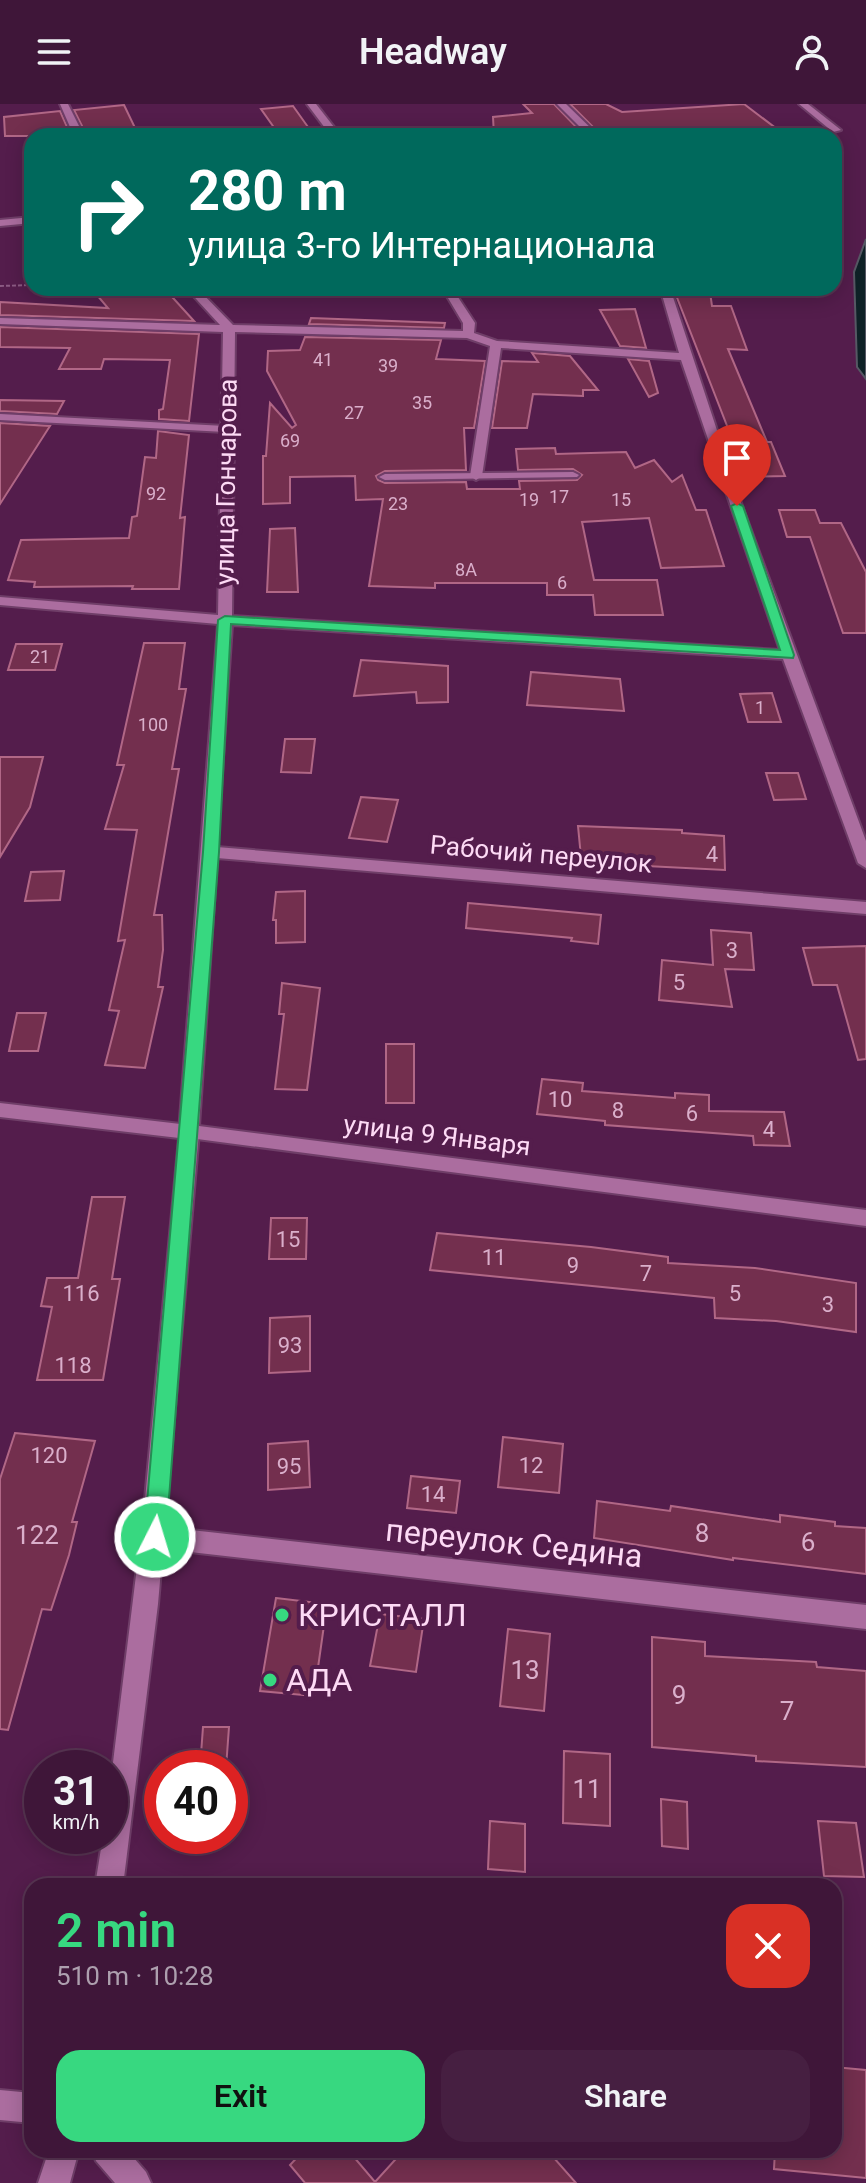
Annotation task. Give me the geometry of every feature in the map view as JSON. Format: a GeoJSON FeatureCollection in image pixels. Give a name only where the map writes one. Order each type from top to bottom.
{"type":"FeatureCollection","features":[{"type":"Feature","properties":{"kind":"street"},"geometry":{"type":"LineString","coordinates":[[64,104],[75,128]]}},
{"type":"Feature","properties":{"kind":"street"},"geometry":{"type":"LineString","coordinates":[[311,104],[330,128]]}},
{"type":"Feature","properties":{"kind":"street"},"geometry":{"type":"LineString","coordinates":[[561,104],[586,128]]}},
{"type":"Feature","properties":{"kind":"street"},"geometry":{"type":"LineString","coordinates":[[803,104],[839,128]]}},
{"type":"Feature","properties":{"kind":"street"},"geometry":{"type":"LineString","coordinates":[[0,223],[24,221]]}},
{"type":"Feature","properties":{"kind":"street"},"geometry":{"type":"LineString","coordinates":[[199,296],[229,328]]}},
{"type":"Feature","properties":{"kind":"street"},"geometry":{"type":"LineString","coordinates":[[452,296],[469,323],[468,335]]}},
{"type":"Feature","properties":{"kind":"street"},"geometry":{"type":"LineString","coordinates":[[667,296],[685,357],[788,655],[866,863]]}},
{"type":"Feature","properties":{"kind":"street"},"geometry":{"type":"LineString","coordinates":[[0,321],[181,329],[468,335],[496,344],[685,357]]}},
{"type":"Feature","properties":{"kind":"street","name":"улица Гончарова"},"geometry":{"type":"LineString","coordinates":[[110,1878],[128,1767],[155,1537],[211,852],[225,620],[225,429],[229,328]]}},
{"type":"Feature","properties":{"kind":"street"},"geometry":{"type":"LineString","coordinates":[[476,476],[496,344]]}},
{"type":"Feature","properties":{"kind":"street"},"geometry":{"type":"LineString","coordinates":[[0,601],[225,620],[788,655]]}},
{"type":"Feature","properties":{"kind":"street","name":"Рабочий переулок"},"geometry":{"type":"LineString","coordinates":[[211,852],[866,908]]}},
{"type":"Feature","properties":{"kind":"street","name":"улица 9 Января"},"geometry":{"type":"LineString","coordinates":[[0,1110],[866,1218]]}},
{"type":"Feature","properties":{"kind":"street","name":"переулок Седина"},"geometry":{"type":"LineString","coordinates":[[155,1537],[866,1617]]}},
{"type":"Feature","properties":{"kind":"street"},"geometry":{"type":"LineString","coordinates":[[0,2105],[24,2107]]}},
{"type":"Feature","properties":{"kind":"street"},"geometry":{"type":"LineString","coordinates":[[54,2183],[62,2158]]}},
{"type":"Feature","properties":{"kind":"street"},"geometry":{"type":"LineString","coordinates":[[114,2158],[135,2183]]}},
{"type":"Feature","properties":{"kind":"lane"},"geometry":{"type":"LineString","coordinates":[[0,417],[225,429]]}},
{"type":"Feature","properties":{"kind":"lane"},"geometry":{"type":"LineString","coordinates":[[385,477],[573,475]]}},
{"type":"Feature","properties":{"kind":"path"},"geometry":{"type":"LineString","coordinates":[[0,286],[24,285]]}},
{"type":"Feature","properties":{"kind":"shaded area"},"geometry":{"type":"Polygon","coordinates":[[[866,239],[866,379],[857,367],[854,272],[866,239]]]}},
{"type":"Feature","properties":{"kind":"building"},"geometry":{"type":"Polygon","coordinates":[[[523,104],[554,104],[577,128],[494,128],[493,117],[532,113],[523,104]]]}},
{"type":"Feature","properties":{"kind":"building"},"geometry":{"type":"Polygon","coordinates":[[[570,104],[606,104],[622,112],[744,104],[776,128],[594,128],[570,104]]]}},
{"type":"Feature","properties":{"kind":"building"},"geometry":{"type":"Polygon","coordinates":[[[124,105],[135,128],[83,128],[74,110],[124,105]]]}},
{"type":"Feature","properties":{"kind":"building"},"geometry":{"type":"Polygon","coordinates":[[[293,106],[309,128],[274,128],[261,109],[293,106]]]}},
{"type":"Feature","properties":{"kind":"building"},"geometry":{"type":"Polygon","coordinates":[[[60,111],[67,128],[24,128],[24,136],[5,136],[4,117],[60,111]]]}},
{"type":"Feature","properties":{"kind":"building"},"geometry":{"type":"Polygon","coordinates":[[[98,296],[171,296],[194,321],[0,315],[0,302],[108,308],[98,296]]]}},
{"type":"Feature","properties":{"kind":"building"},"geometry":{"type":"Polygon","coordinates":[[[676,296],[711,296],[712,306],[731,306],[747,350],[728,349],[767,442],[771,442],[785,476],[747,477],[676,296]]]}},
{"type":"Feature","properties":{"kind":"building"},"geometry":{"type":"Polygon","coordinates":[[[635,309],[646,348],[620,346],[600,310],[635,309]]]}},
{"type":"Feature","properties":{"kind":"building"},"geometry":{"type":"Polygon","coordinates":[[[311,318],[445,323],[444,328],[309,324],[311,318]]]}},
{"type":"Feature","properties":{"kind":"building"},"geometry":{"type":"Polygon","coordinates":[[[0,327],[199,334],[189,421],[159,419],[170,360],[104,359],[101,369],[59,369],[70,348],[0,347],[0,327]]]}},
{"type":"Feature","properties":{"kind":"building"},"geometry":{"type":"Polygon","coordinates":[[[305,337],[441,340],[436,359],[485,361],[474,428],[464,428],[466,470],[385,471],[376,476],[378,480],[385,483],[466,482],[467,489],[520,489],[519,481],[577,480],[582,475],[573,469],[518,470],[516,449],[555,448],[556,454],[626,452],[635,468],[654,460],[672,482],[682,475],[696,510],[706,510],[724,566],[661,568],[649,518],[582,522],[594,580],[657,580],[663,615],[595,615],[593,595],[547,595],[547,583],[435,583],[435,588],[369,586],[383,499],[356,500],[355,476],[290,477],[290,503],[263,504],[263,456],[266,456],[270,403],[292,428],[296,425],[267,371],[268,351],[300,350],[305,337]]]}},
{"type":"Feature","properties":{"kind":"building"},"geometry":{"type":"Polygon","coordinates":[[[532,353],[570,356],[598,390],[583,390],[583,396],[533,394],[527,428],[492,428],[502,361],[538,362],[532,353]]]}},
{"type":"Feature","properties":{"kind":"building"},"geometry":{"type":"Polygon","coordinates":[[[628,359],[649,361],[658,393],[649,397],[628,359]]]}},
{"type":"Feature","properties":{"kind":"building"},"geometry":{"type":"Polygon","coordinates":[[[0,400],[64,401],[57,414],[0,411],[0,400]]]}},
{"type":"Feature","properties":{"kind":"building"},"geometry":{"type":"Polygon","coordinates":[[[0,423],[50,426],[0,504],[0,423]]]}},
{"type":"Feature","properties":{"kind":"building"},"geometry":{"type":"Polygon","coordinates":[[[158,431],[189,435],[180,518],[185,517],[179,589],[34,587],[35,582],[8,580],[21,540],[129,538],[132,517],[137,516],[145,457],[156,458],[158,431]]]}},
{"type":"Feature","properties":{"kind":"building"},"geometry":{"type":"Polygon","coordinates":[[[779,510],[815,510],[820,523],[841,523],[866,572],[866,633],[843,633],[810,537],[787,537],[779,510]]]}},
{"type":"Feature","properties":{"kind":"building"},"geometry":{"type":"Polygon","coordinates":[[[295,528],[298,592],[267,592],[270,529],[295,528]]]}},
{"type":"Feature","properties":{"kind":"building"},"geometry":{"type":"Polygon","coordinates":[[[144,643],[185,643],[179,689],[186,689],[172,769],[179,769],[154,915],[162,915],[163,950],[158,987],[163,987],[145,1068],[105,1065],[119,1011],[109,1010],[125,940],[118,941],[137,830],[105,829],[124,765],[117,765],[144,643]]]}},
{"type":"Feature","properties":{"kind":"building"},"geometry":{"type":"Polygon","coordinates":[[[16,644],[62,644],[55,670],[8,670],[16,644]]]}},
{"type":"Feature","properties":{"kind":"building"},"geometry":{"type":"Polygon","coordinates":[[[361,660],[448,666],[448,702],[417,703],[416,692],[354,696],[361,660]]]}},
{"type":"Feature","properties":{"kind":"building"},"geometry":{"type":"Polygon","coordinates":[[[531,672],[620,679],[624,711],[527,705],[531,672]]]}},
{"type":"Feature","properties":{"kind":"building"},"geometry":{"type":"Polygon","coordinates":[[[772,693],[781,722],[748,722],[740,694],[772,693]]]}},
{"type":"Feature","properties":{"kind":"building"},"geometry":{"type":"Polygon","coordinates":[[[285,739],[315,739],[311,773],[281,772],[285,739]]]}},
{"type":"Feature","properties":{"kind":"building"},"geometry":{"type":"Polygon","coordinates":[[[0,757],[43,757],[30,807],[0,857],[0,757]]]}},
{"type":"Feature","properties":{"kind":"building"},"geometry":{"type":"Polygon","coordinates":[[[766,773],[798,773],[806,799],[774,800],[766,773]]]}},
{"type":"Feature","properties":{"kind":"building"},"geometry":{"type":"Polygon","coordinates":[[[361,797],[398,800],[387,842],[349,838],[361,797]]]}},
{"type":"Feature","properties":{"kind":"building"},"geometry":{"type":"Polygon","coordinates":[[[578,826],[682,830],[682,833],[724,836],[725,870],[587,863],[587,857],[581,857],[578,826]]]}},
{"type":"Feature","properties":{"kind":"building"},"geometry":{"type":"Polygon","coordinates":[[[64,871],[60,900],[25,901],[31,872],[64,871]]]}},
{"type":"Feature","properties":{"kind":"building"},"geometry":{"type":"Polygon","coordinates":[[[305,891],[305,942],[276,943],[276,920],[273,920],[276,892],[305,891]]]}},
{"type":"Feature","properties":{"kind":"building"},"geometry":{"type":"Polygon","coordinates":[[[468,903],[601,915],[598,944],[571,941],[572,938],[466,928],[468,903]]]}},
{"type":"Feature","properties":{"kind":"building"},"geometry":{"type":"Polygon","coordinates":[[[711,930],[751,933],[754,970],[725,969],[732,1007],[659,1000],[662,960],[713,965],[711,930]]]}},
{"type":"Feature","properties":{"kind":"building"},"geometry":{"type":"Polygon","coordinates":[[[866,946],[866,1059],[858,1060],[837,985],[813,985],[803,948],[866,946]]]}},
{"type":"Feature","properties":{"kind":"building"},"geometry":{"type":"Polygon","coordinates":[[[282,983],[320,988],[307,1090],[275,1089],[284,1014],[279,1014],[282,983]]]}},
{"type":"Feature","properties":{"kind":"building"},"geometry":{"type":"Polygon","coordinates":[[[17,1013],[46,1013],[38,1051],[9,1051],[17,1013]]]}},
{"type":"Feature","properties":{"kind":"building"},"geometry":{"type":"Polygon","coordinates":[[[386,1044],[414,1044],[414,1103],[386,1103],[386,1044]]]}},
{"type":"Feature","properties":{"kind":"building"},"geometry":{"type":"Polygon","coordinates":[[[542,1079],[583,1083],[582,1091],[675,1098],[675,1093],[709,1095],[709,1111],[784,1112],[790,1146],[754,1145],[753,1136],[605,1125],[605,1121],[537,1114],[542,1079]]]}},
{"type":"Feature","properties":{"kind":"building"},"geometry":{"type":"Polygon","coordinates":[[[92,1197],[125,1197],[112,1279],[120,1279],[103,1380],[37,1380],[52,1307],[41,1306],[47,1278],[78,1278],[92,1197]]]}},
{"type":"Feature","properties":{"kind":"building"},"geometry":{"type":"Polygon","coordinates":[[[271,1218],[307,1218],[306,1259],[269,1259],[271,1218]]]}},
{"type":"Feature","properties":{"kind":"building"},"geometry":{"type":"Polygon","coordinates":[[[437,1233],[591,1247],[668,1257],[668,1263],[755,1268],[856,1283],[856,1332],[776,1321],[715,1318],[714,1298],[430,1270],[437,1233]]]}},
{"type":"Feature","properties":{"kind":"building"},"geometry":{"type":"Polygon","coordinates":[[[310,1316],[310,1371],[269,1373],[270,1318],[310,1316]]]}},
{"type":"Feature","properties":{"kind":"building"},"geometry":{"type":"Polygon","coordinates":[[[15,1433],[95,1441],[72,1522],[77,1522],[69,1555],[51,1610],[42,1609],[8,1730],[0,1729],[0,1479],[15,1433]]]}},
{"type":"Feature","properties":{"kind":"building"},"geometry":{"type":"Polygon","coordinates":[[[503,1437],[563,1444],[559,1493],[498,1487],[503,1437]]]}},
{"type":"Feature","properties":{"kind":"building"},"geometry":{"type":"Polygon","coordinates":[[[308,1441],[310,1487],[268,1490],[268,1444],[308,1441]]]}},
{"type":"Feature","properties":{"kind":"building"},"geometry":{"type":"Polygon","coordinates":[[[411,1476],[460,1481],[456,1513],[407,1508],[411,1476]]]}},
{"type":"Feature","properties":{"kind":"building"},"geometry":{"type":"Polygon","coordinates":[[[597,1501],[670,1511],[671,1506],[780,1522],[780,1515],[835,1522],[835,1526],[866,1528],[866,1574],[733,1560],[594,1538],[597,1501]]]}},
{"type":"Feature","properties":{"kind":"building"},"geometry":{"type":"Polygon","coordinates":[[[276,1598],[327,1604],[314,1696],[260,1691],[276,1598]]]}},
{"type":"Feature","properties":{"kind":"building"},"geometry":{"type":"Polygon","coordinates":[[[380,1614],[424,1619],[416,1672],[370,1666],[380,1614]]]}},
{"type":"Feature","properties":{"kind":"building"},"geometry":{"type":"Polygon","coordinates":[[[508,1629],[550,1634],[544,1711],[500,1706],[508,1629]]]}},
{"type":"Feature","properties":{"kind":"building"},"geometry":{"type":"Polygon","coordinates":[[[652,1637],[705,1642],[705,1656],[816,1662],[817,1667],[866,1671],[866,1767],[756,1761],[756,1756],[652,1747],[652,1637]]]}},
{"type":"Feature","properties":{"kind":"building"},"geometry":{"type":"Polygon","coordinates":[[[203,1727],[229,1727],[227,1750],[201,1750],[203,1727]]]}},
{"type":"Feature","properties":{"kind":"building"},"geometry":{"type":"Polygon","coordinates":[[[564,1751],[610,1754],[610,1826],[563,1823],[564,1751]]]}},
{"type":"Feature","properties":{"kind":"building"},"geometry":{"type":"Polygon","coordinates":[[[661,1799],[687,1802],[688,1849],[662,1846],[661,1799]]]}},
{"type":"Feature","properties":{"kind":"building"},"geometry":{"type":"Polygon","coordinates":[[[490,1821],[525,1824],[525,1872],[488,1869],[490,1821]]]}},
{"type":"Feature","properties":{"kind":"building"},"geometry":{"type":"Polygon","coordinates":[[[818,1821],[856,1823],[864,1877],[824,1876],[818,1821]]]}},
{"type":"Feature","properties":{"kind":"building"},"geometry":{"type":"Polygon","coordinates":[[[842,2068],[866,2070],[866,2178],[774,2169],[775,2158],[842,2158],[842,2068]]]}},
{"type":"Feature","properties":{"kind":"building"},"geometry":{"type":"Polygon","coordinates":[[[297,2158],[355,2158],[375,2182],[397,2158],[554,2158],[576,2183],[305,2183],[290,2165],[297,2158]]]}},
{"type":"Feature","properties":{"kind":"place","name":"КРИСТАЛЛ"},"geometry":{"type":"Point","coordinates":[282,1615]}},
{"type":"Feature","properties":{"kind":"place","name":"АДА"},"geometry":{"type":"Point","coordinates":[270,1680]}},
{"type":"Feature","properties":{"kind":"route"},"geometry":{"type":"LineString","coordinates":[[155,1537],[211,852],[225,620],[788,655],[737,506]]}}]}
